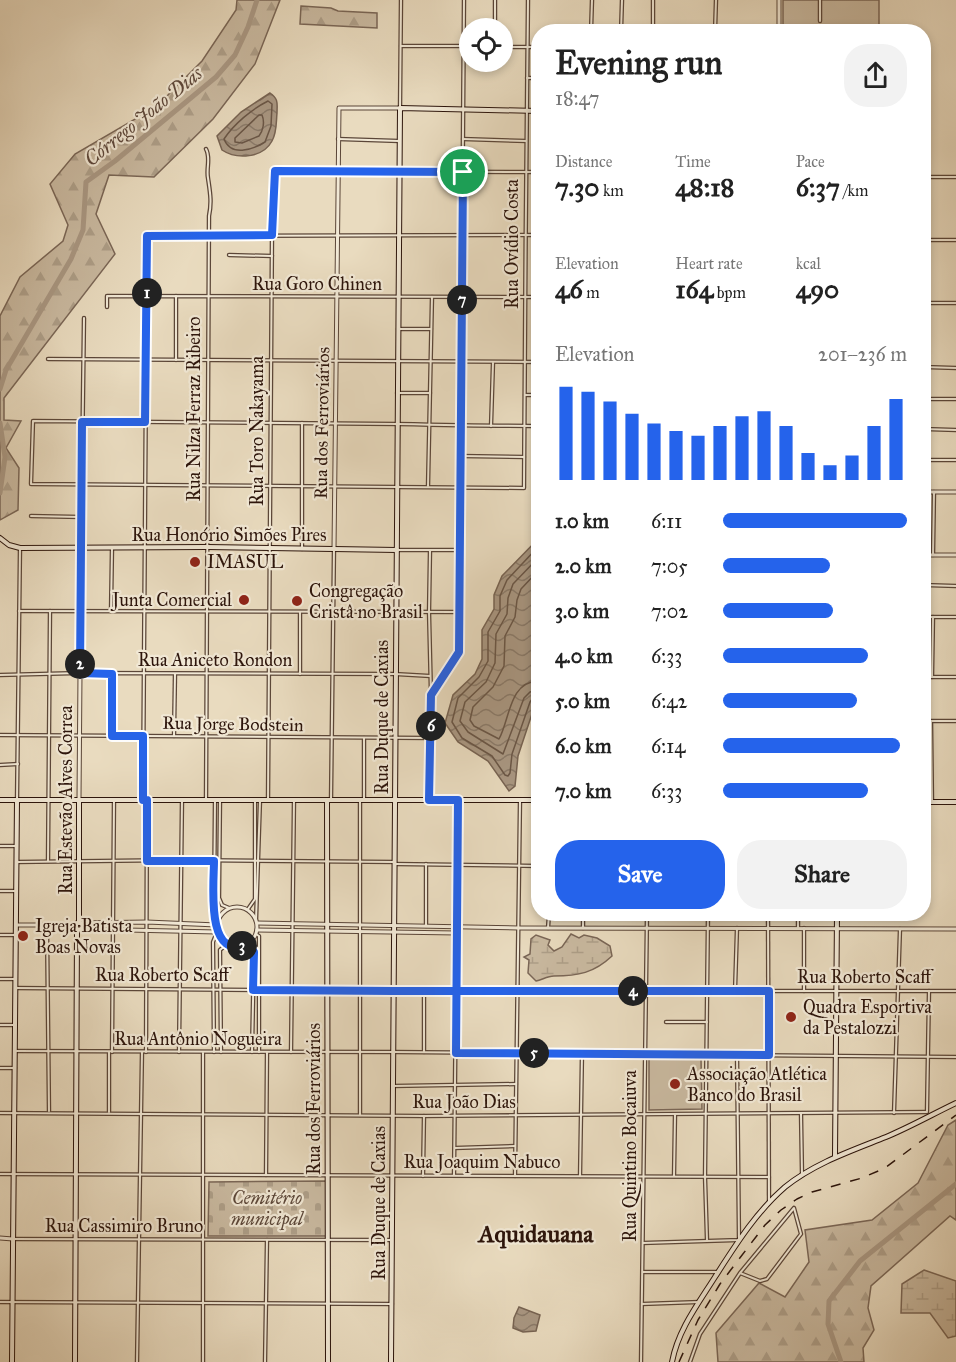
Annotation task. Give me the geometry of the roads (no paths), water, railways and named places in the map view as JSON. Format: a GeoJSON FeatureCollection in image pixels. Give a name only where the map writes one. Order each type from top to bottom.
{"type":"FeatureCollection","features":[{"type":"Feature","properties":{"kind":"main road"},"geometry":{"type":"LineString","coordinates":[[400,108],[531,110]]}},
{"type":"Feature","properties":{"kind":"main road","name":"Rua Duque de Caxias"},"geometry":{"type":"LineString","coordinates":[[391,1362],[400,108]]}},
{"type":"Feature","properties":{"kind":"main road","name":"Rua Honório Simões Pires"},"geometry":{"type":"LineString","coordinates":[[0,538],[9,545],[20,548],[207,547],[397,550]]}},
{"type":"Feature","properties":{"kind":"main road"},"geometry":{"type":"LineString","coordinates":[[0,800],[531,800]]}},
{"type":"Feature","properties":{"kind":"main road"},"geometry":{"type":"LineString","coordinates":[[12,1362],[17,800]]}},
{"type":"Feature","properties":{"kind":"main road","name":"Rua Estevão Alves Correa"},"geometry":{"type":"LineString","coordinates":[[75,1362],[79,800]]}},
{"type":"Feature","properties":{"kind":"main road","name":"Rua dos Ferroviários"},"geometry":{"type":"LineString","coordinates":[[328,1362],[327,862],[329,800]]}},
{"type":"Feature","properties":{"kind":"main road"},"geometry":{"type":"LineString","coordinates":[[932,802],[956,802]]}},
{"type":"Feature","properties":{"kind":"main road"},"geometry":{"type":"LineString","coordinates":[[835,1156],[837,921]]}},
{"type":"Feature","properties":{"kind":"main road"},"geometry":{"type":"LineString","coordinates":[[672,1362],[680,1336],[718,1272],[739,1240],[785,1187],[835,1156],[888,1136],[927,1115],[956,1103]]}},
{"type":"Feature","properties":{"kind":"street","name":"Rua Duque de Caxias"},"geometry":{"type":"LineString","coordinates":[[400,108],[401,0]]}},
{"type":"Feature","properties":{"kind":"street"},"geometry":{"type":"LineString","coordinates":[[464,0],[464,18]]}},
{"type":"Feature","properties":{"kind":"street"},"geometry":{"type":"LineString","coordinates":[[495,0],[495,18]]}},
{"type":"Feature","properties":{"kind":"street","name":"Rua Ovídio Costa"},"geometry":{"type":"LineString","coordinates":[[460,487],[524,488],[528,0]]}},
{"type":"Feature","properties":{"kind":"street"},"geometry":{"type":"LineString","coordinates":[[591,0],[591,24]]}},
{"type":"Feature","properties":{"kind":"street"},"geometry":{"type":"LineString","coordinates":[[621,24],[622,0]]}},
{"type":"Feature","properties":{"kind":"street"},"geometry":{"type":"LineString","coordinates":[[653,0],[653,24]]}},
{"type":"Feature","properties":{"kind":"street"},"geometry":{"type":"LineString","coordinates":[[716,0],[716,24]]}},
{"type":"Feature","properties":{"kind":"street"},"geometry":{"type":"LineString","coordinates":[[779,0],[779,24]]}},
{"type":"Feature","properties":{"kind":"street"},"geometry":{"type":"LineString","coordinates":[[820,0],[820,21]]}},
{"type":"Feature","properties":{"kind":"street"},"geometry":{"type":"LineString","coordinates":[[401,46],[459,46]]}},
{"type":"Feature","properties":{"kind":"street"},"geometry":{"type":"LineString","coordinates":[[513,46],[528,47]]}},
{"type":"Feature","properties":{"kind":"street"},"geometry":{"type":"LineString","coordinates":[[431,695],[459,652],[464,72]]}},
{"type":"Feature","properties":{"kind":"street","name":"Rua dos Ferroviários"},"geometry":{"type":"LineString","coordinates":[[329,800],[332,738],[339,108],[400,108]]}},
{"type":"Feature","properties":{"kind":"street"},"geometry":{"type":"LineString","coordinates":[[338,140],[400,141]]}},
{"type":"Feature","properties":{"kind":"street"},"geometry":{"type":"LineString","coordinates":[[463,140],[527,141]]}},
{"type":"Feature","properties":{"kind":"street","name":"Rua Nilza Ferraz Ribeiro"},"geometry":{"type":"LineString","coordinates":[[206,149],[209,157],[207,176],[211,195],[206,800]]}},
{"type":"Feature","properties":{"kind":"street","name":"Rua Toro Nakayama"},"geometry":{"type":"LineString","coordinates":[[268,800],[272,235],[275,171],[338,171]]}},
{"type":"Feature","properties":{"kind":"street"},"geometry":{"type":"LineString","coordinates":[[338,171],[531,172]]}},
{"type":"Feature","properties":{"kind":"street"},"geometry":{"type":"LineString","coordinates":[[931,177],[956,177]]}},
{"type":"Feature","properties":{"kind":"street"},"geometry":{"type":"LineString","coordinates":[[146,1052],[147,861],[143,736],[143,611],[147,236],[531,235]]}},
{"type":"Feature","properties":{"kind":"street"},"geometry":{"type":"LineString","coordinates":[[931,240],[956,240]]}},
{"type":"Feature","properties":{"kind":"street"},"geometry":{"type":"LineString","coordinates":[[229,255],[272,256]]}},
{"type":"Feature","properties":{"kind":"street","name":"Rua Goro Chinen"},"geometry":{"type":"LineString","coordinates":[[107,307],[107,296],[531,297]]}},
{"type":"Feature","properties":{"kind":"street"},"geometry":{"type":"LineString","coordinates":[[176,296],[176,360]]}},
{"type":"Feature","properties":{"kind":"street"},"geometry":{"type":"LineString","coordinates":[[428,487],[432,297]]}},
{"type":"Feature","properties":{"kind":"street"},"geometry":{"type":"LineString","coordinates":[[931,303],[956,303]]}},
{"type":"Feature","properties":{"kind":"street","name":"Rua Estevão Alves Correa"},"geometry":{"type":"LineString","coordinates":[[79,800],[84,318]]}},
{"type":"Feature","properties":{"kind":"street"},"geometry":{"type":"LineString","coordinates":[[398,329],[432,329]]}},
{"type":"Feature","properties":{"kind":"street"},"geometry":{"type":"LineString","coordinates":[[48,359],[531,362]]}},
{"type":"Feature","properties":{"kind":"street"},"geometry":{"type":"LineString","coordinates":[[491,426],[493,362]]}},
{"type":"Feature","properties":{"kind":"street"},"geometry":{"type":"LineString","coordinates":[[931,367],[956,368]]}},
{"type":"Feature","properties":{"kind":"street"},"geometry":{"type":"LineString","coordinates":[[398,393],[430,393]]}},
{"type":"Feature","properties":{"kind":"street"},"geometry":{"type":"LineString","coordinates":[[525,395],[531,395]]}},
{"type":"Feature","properties":{"kind":"street"},"geometry":{"type":"LineString","coordinates":[[931,399],[956,399]]}},
{"type":"Feature","properties":{"kind":"street"},"geometry":{"type":"LineString","coordinates":[[460,487],[32,484],[33,421],[531,426]]}},
{"type":"Feature","properties":{"kind":"street"},"geometry":{"type":"LineString","coordinates":[[302,423],[302,549]]}},
{"type":"Feature","properties":{"kind":"street"},"geometry":{"type":"LineString","coordinates":[[931,429],[956,429]]}},
{"type":"Feature","properties":{"kind":"street"},"geometry":{"type":"LineString","coordinates":[[461,456],[524,457]]}},
{"type":"Feature","properties":{"kind":"street"},"geometry":{"type":"LineString","coordinates":[[931,460],[956,460]]}},
{"type":"Feature","properties":{"kind":"street"},"geometry":{"type":"LineString","coordinates":[[956,492],[934,492],[933,555],[956,555]]}},
{"type":"Feature","properties":{"kind":"street"},"geometry":{"type":"LineString","coordinates":[[31,516],[81,517]]}},
{"type":"Feature","properties":{"kind":"street"},"geometry":{"type":"LineString","coordinates":[[111,611],[112,547]]}},
{"type":"Feature","properties":{"kind":"street"},"geometry":{"type":"LineString","coordinates":[[17,800],[20,548]]}},
{"type":"Feature","properties":{"kind":"street","name":"Rua Honório Simões Pires"},"geometry":{"type":"LineString","coordinates":[[397,550],[460,550]]}},
{"type":"Feature","properties":{"kind":"street"},"geometry":{"type":"LineString","coordinates":[[429,800],[430,551]]}},
{"type":"Feature","properties":{"kind":"street"},"geometry":{"type":"LineString","coordinates":[[931,585],[956,586]]}},
{"type":"Feature","properties":{"kind":"street"},"geometry":{"type":"LineString","coordinates":[[19,610],[459,612]]}},
{"type":"Feature","properties":{"kind":"street"},"geometry":{"type":"LineString","coordinates":[[48,861],[50,611]]}},
{"type":"Feature","properties":{"kind":"street"},"geometry":{"type":"LineString","coordinates":[[300,612],[300,674]]}},
{"type":"Feature","properties":{"kind":"street"},"geometry":{"type":"LineString","coordinates":[[956,617],[933,617],[933,677],[956,677]]}},
{"type":"Feature","properties":{"kind":"street","name":"Rua Aniceto Rondon"},"geometry":{"type":"LineString","coordinates":[[0,675],[80,673],[430,676]]}},
{"type":"Feature","properties":{"kind":"street"},"geometry":{"type":"LineString","coordinates":[[112,674],[112,736]]}},
{"type":"Feature","properties":{"kind":"street"},"geometry":{"type":"LineString","coordinates":[[174,736],[175,674]]}},
{"type":"Feature","properties":{"kind":"street"},"geometry":{"type":"LineString","coordinates":[[932,802],[931,722],[956,721]]}},
{"type":"Feature","properties":{"kind":"street","name":"Rua Jorge Bodstein"},"geometry":{"type":"LineString","coordinates":[[0,735],[430,738]]}},
{"type":"Feature","properties":{"kind":"street"},"geometry":{"type":"LineString","coordinates":[[360,1115],[360,862],[364,738]]}},
{"type":"Feature","properties":{"kind":"street"},"geometry":{"type":"LineString","coordinates":[[0,765],[18,764]]}},
{"type":"Feature","properties":{"kind":"street"},"geometry":{"type":"LineString","coordinates":[[109,1113],[114,800]]}},
{"type":"Feature","properties":{"kind":"street"},"geometry":{"type":"LineString","coordinates":[[179,1052],[182,800]]}},
{"type":"Feature","properties":{"kind":"street"},"geometry":{"type":"LineString","coordinates":[[214,1052],[213,942],[217,932],[214,906],[218,800]]}},
{"type":"Feature","properties":{"kind":"street"},"geometry":{"type":"LineString","coordinates":[[255,800],[257,932],[259,936],[259,1052]]}},
{"type":"Feature","properties":{"kind":"street"},"geometry":{"type":"LineString","coordinates":[[248,909],[255,899],[260,800]]}},
{"type":"Feature","properties":{"kind":"street"},"geometry":{"type":"LineString","coordinates":[[291,1053],[294,800]]}},
{"type":"Feature","properties":{"kind":"street"},"geometry":{"type":"LineString","coordinates":[[454,1176],[458,800]]}},
{"type":"Feature","properties":{"kind":"street"},"geometry":{"type":"LineString","coordinates":[[515,1176],[520,800]]}},
{"type":"Feature","properties":{"kind":"street"},"geometry":{"type":"LineString","coordinates":[[0,846],[17,846]]}},
{"type":"Feature","properties":{"kind":"street"},"geometry":{"type":"LineString","coordinates":[[17,862],[181,860],[531,866]]}},
{"type":"Feature","properties":{"kind":"street"},"geometry":{"type":"LineString","coordinates":[[217,861],[219,902],[229,908]]}},
{"type":"Feature","properties":{"kind":"street"},"geometry":{"type":"LineString","coordinates":[[426,864],[426,926]]}},
{"type":"Feature","properties":{"kind":"street"},"geometry":{"type":"LineString","coordinates":[[0,891],[16,891]]}},
{"type":"Feature","properties":{"kind":"street"},"geometry":{"type":"LineString","coordinates":[[217,924],[223,912],[229,908],[242,907],[248,909],[257,922]]}},
{"type":"Feature","properties":{"kind":"street"},"geometry":{"type":"LineString","coordinates":[[548,921],[548,928]]}},
{"type":"Feature","properties":{"kind":"street"},"geometry":{"type":"LineString","coordinates":[[583,921],[583,928]]}},
{"type":"Feature","properties":{"kind":"street","name":"Rua Quintino Bocaiuva"},"geometry":{"type":"LineString","coordinates":[[641,1362],[646,921]]}},
{"type":"Feature","properties":{"kind":"street"},"geometry":{"type":"LineString","coordinates":[[707,1240],[705,1177],[708,921]]}},
{"type":"Feature","properties":{"kind":"street"},"geometry":{"type":"LineString","coordinates":[[768,921],[769,1203]]}},
{"type":"Feature","properties":{"kind":"street"},"geometry":{"type":"LineString","coordinates":[[798,921],[798,928]]}},
{"type":"Feature","properties":{"kind":"street"},"geometry":{"type":"LineString","coordinates":[[79,927],[147,922],[217,924]]}},
{"type":"Feature","properties":{"kind":"street"},"geometry":{"type":"LineString","coordinates":[[257,922],[519,928],[956,929]]}},
{"type":"Feature","properties":{"kind":"street"},"geometry":{"type":"LineString","coordinates":[[16,925],[217,932],[227,944],[237,947],[247,944],[257,932],[292,930],[457,933]]}},
{"type":"Feature","properties":{"kind":"street"},"geometry":{"type":"LineString","coordinates":[[47,925],[49,1113]]}},
{"type":"Feature","properties":{"kind":"street"},"geometry":{"type":"LineString","coordinates":[[735,991],[737,928]]}},
{"type":"Feature","properties":{"kind":"street"},"geometry":{"type":"LineString","coordinates":[[804,928],[804,991]]}},
{"type":"Feature","properties":{"kind":"street"},"geometry":{"type":"LineString","coordinates":[[894,1113],[900,929]]}},
{"type":"Feature","properties":{"kind":"street"},"geometry":{"type":"LineString","coordinates":[[0,935],[16,935]]}},
{"type":"Feature","properties":{"kind":"street"},"geometry":{"type":"LineString","coordinates":[[221,1052],[220,950],[227,944]]}},
{"type":"Feature","properties":{"kind":"street"},"geometry":{"type":"LineString","coordinates":[[247,944],[254,952],[252,1052]]}},
{"type":"Feature","properties":{"kind":"street"},"geometry":{"type":"LineString","coordinates":[[0,979],[16,979]]}},
{"type":"Feature","properties":{"kind":"street","name":"Rua Roberto Scaff"},"geometry":{"type":"LineString","coordinates":[[16,988],[956,991]]}},
{"type":"Feature","properties":{"kind":"street"},"geometry":{"type":"LineString","coordinates":[[424,991],[424,1052]]}},
{"type":"Feature","properties":{"kind":"street"},"geometry":{"type":"LineString","coordinates":[[927,1115],[929,991]]}},
{"type":"Feature","properties":{"kind":"street"},"geometry":{"type":"LineString","coordinates":[[666,1022],[707,1022]]}},
{"type":"Feature","properties":{"kind":"street"},"geometry":{"type":"LineString","coordinates":[[0,1025],[15,1025]]}},
{"type":"Feature","properties":{"kind":"street","name":"Rua Antônio Nogueira"},"geometry":{"type":"LineString","coordinates":[[15,1051],[956,1057]]}},
{"type":"Feature","properties":{"kind":"street"},"geometry":{"type":"LineString","coordinates":[[137,1362],[142,1052]]}},
{"type":"Feature","properties":{"kind":"street"},"geometry":{"type":"LineString","coordinates":[[203,1052],[203,1362]]}},
{"type":"Feature","properties":{"kind":"street"},"geometry":{"type":"LineString","coordinates":[[266,1175],[267,1053]]}},
{"type":"Feature","properties":{"kind":"street"},"geometry":{"type":"LineString","coordinates":[[580,1176],[582,1053]]}},
{"type":"Feature","properties":{"kind":"street"},"geometry":{"type":"LineString","coordinates":[[643,1243],[739,1240],[737,1054]]}},
{"type":"Feature","properties":{"kind":"street"},"geometry":{"type":"LineString","coordinates":[[0,1068],[15,1068]]}},
{"type":"Feature","properties":{"kind":"street"},"geometry":{"type":"LineString","coordinates":[[393,1086],[517,1084]]}},
{"type":"Feature","properties":{"kind":"street","name":"Rua João Dias"},"geometry":{"type":"LineString","coordinates":[[0,1113],[393,1116],[894,1113],[927,1115]]}},
{"type":"Feature","properties":{"kind":"street"},"geometry":{"type":"LineString","coordinates":[[674,1176],[675,1114]]}},
{"type":"Feature","properties":{"kind":"street"},"geometry":{"type":"LineString","coordinates":[[801,1114],[802,1175]]}},
{"type":"Feature","properties":{"kind":"street"},"geometry":{"type":"LineString","coordinates":[[423,1176],[424,1116]]}},
{"type":"Feature","properties":{"kind":"street"},"geometry":{"type":"LineString","coordinates":[[455,1148],[515,1146]]}},
{"type":"Feature","properties":{"kind":"street","name":"Rua Joaquim Nabuco"},"geometry":{"type":"LineString","coordinates":[[0,1174],[769,1177]]}},
{"type":"Feature","properties":{"kind":"street"},"geometry":{"type":"LineString","coordinates":[[690,1362],[700,1334],[740,1272],[794,1208],[800,1222],[801,1234],[767,1279],[760,1281],[740,1272]]}},
{"type":"Feature","properties":{"kind":"street","name":"Rua Cassimiro Bruno"},"geometry":{"type":"LineString","coordinates":[[0,1238],[392,1240]]}},
{"type":"Feature","properties":{"kind":"street"},"geometry":{"type":"LineString","coordinates":[[265,1362],[267,1240]]}},
{"type":"Feature","properties":{"kind":"street"},"geometry":{"type":"LineString","coordinates":[[643,1272],[718,1272]]}},
{"type":"Feature","properties":{"kind":"street"},"geometry":{"type":"LineString","coordinates":[[0,1302],[392,1304]]}},
{"type":"Feature","properties":{"kind":"street"},"geometry":{"type":"LineString","coordinates":[[642,1304],[699,1302]]}},
{"type":"Feature","properties":{"kind":"water"},"geometry":{"type":"Polygon","coordinates":[[[270,93],[276,100],[277,113],[275,134],[268,147],[249,156],[235,155],[222,150],[217,136],[241,112],[270,93]]]}},
{"type":"Feature","properties":{"kind":"water"},"geometry":{"type":"Polygon","coordinates":[[[531,546],[531,717],[518,756],[515,786],[509,791],[488,761],[458,742],[445,723],[453,695],[475,674],[482,659],[482,630],[494,609],[494,595],[502,576],[531,546]]]}},
{"type":"Feature","properties":{"kind":"water"},"geometry":{"type":"Polygon","coordinates":[[[519,1307],[540,1315],[536,1331],[523,1332],[513,1328],[519,1307]]]}},
{"type":"Feature","properties":{"kind":"waterway","name":"Córrego João Dias"},"geometry":{"type":"LineString","coordinates":[[0,389],[6,370],[71,259],[83,230],[86,182],[115,161],[216,77],[235,55],[257,0]]}},
{"type":"Feature","properties":{"kind":"waterway","name":"Córrego João Dias"},"geometry":{"type":"LineString","coordinates":[[0,423],[5,457],[0,493]]}},
{"type":"Feature","properties":{"kind":"waterway"},"geometry":{"type":"LineString","coordinates":[[841,1362],[828,1324],[829,1301],[860,1261],[956,1184]]}},
{"type":"Feature","properties":{"kind":"railway"},"geometry":{"type":"LineString","coordinates":[[679,1362],[698,1320],[720,1284],[765,1225],[781,1210],[812,1192],[862,1178],[885,1168],[956,1115]]}},
{"type":"Feature","properties":{"kind":"place","name":"IMASUL"},"geometry":{"type":"Point","coordinates":[195,562]}},
{"type":"Feature","properties":{"kind":"place","name":"Junta Comercial"},"geometry":{"type":"Point","coordinates":[244,600]}},
{"type":"Feature","properties":{"kind":"place","name":"Congregação Cristâ no Brasil"},"geometry":{"type":"Point","coordinates":[297,601]}},
{"type":"Feature","properties":{"kind":"place","name":"Igreja Batista Boas Novas"},"geometry":{"type":"Point","coordinates":[23,936]}},
{"type":"Feature","properties":{"kind":"place","name":"Quadra Esportiva da Pestalozzi"},"geometry":{"type":"Point","coordinates":[791,1017]}},
{"type":"Feature","properties":{"kind":"place","name":"Associação Atlética Banco do Brasil"},"geometry":{"type":"Point","coordinates":[675,1084]}},
{"type":"Feature","properties":{"kind":"district","name":"Aquidauana"},"geometry":{"type":"Point","coordinates":[536,1234]}},
{"type":"Feature","properties":{"kind":"park label","name":"Cemitério municipal"},"geometry":{"type":"Point","coordinates":[267,1208]}}]}
